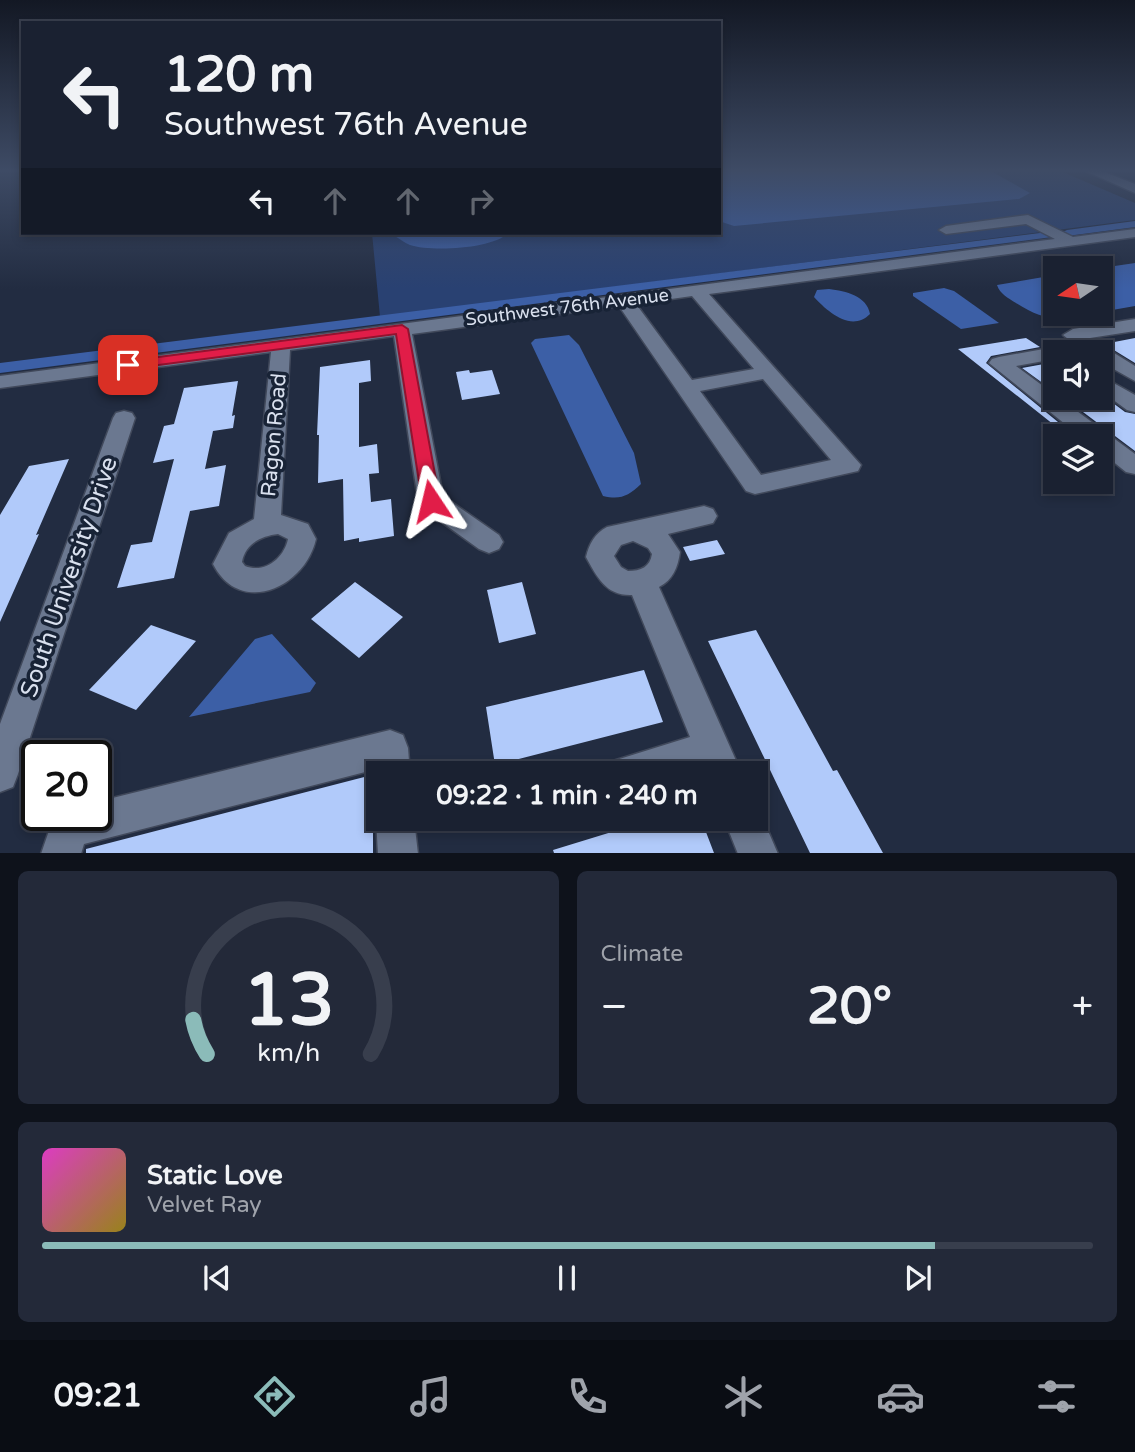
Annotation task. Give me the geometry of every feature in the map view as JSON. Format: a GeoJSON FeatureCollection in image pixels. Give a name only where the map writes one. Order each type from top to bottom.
{"type":"FeatureCollection","features":[{"type":"Feature","properties":{"kind":"street"},"geometry":{"type":"LineString","coordinates":[[946,230],[1028,219],[1070,241]]}},
{"type":"Feature","properties":{"kind":"street","name":"Southwest 76th Avenue"},"geometry":{"type":"LineString","coordinates":[[0,382],[1135,233]]}},
{"type":"Feature","properties":{"kind":"street"},"geometry":{"type":"LineString","coordinates":[[624,300],[755,485],[849,465],[696,290]]}},
{"type":"Feature","properties":{"kind":"street"},"geometry":{"type":"LineString","coordinates":[[1081,340],[1073,335],[1135,325]]}},
{"type":"Feature","properties":{"kind":"street"},"geometry":{"type":"LineString","coordinates":[[402,329],[431,501],[489,542]]}},
{"type":"Feature","properties":{"kind":"street","name":"Ragon Road"},"geometry":{"type":"LineString","coordinates":[[267,525],[281,345]]}},
{"type":"Feature","properties":{"kind":"street"},"geometry":{"type":"LineString","coordinates":[[1043,355],[999,363],[1043,396]]}},
{"type":"Feature","properties":{"kind":"street"},"geometry":{"type":"LineString","coordinates":[[1113,361],[1135,375]]}},
{"type":"Feature","properties":{"kind":"street"},"geometry":{"type":"LineString","coordinates":[[684,388],[769,372]]}},
{"type":"Feature","properties":{"kind":"street"},"geometry":{"type":"LineString","coordinates":[[1113,390],[1135,404]]}},
{"type":"Feature","properties":{"kind":"street"},"geometry":{"type":"LineString","coordinates":[[1061,410],[1079,424]]}},
{"type":"Feature","properties":{"kind":"street","name":"South University Drive"},"geometry":{"type":"LineString","coordinates":[[0,774],[124,418]]}},
{"type":"Feature","properties":{"kind":"street"},"geometry":{"type":"LineString","coordinates":[[1113,449],[1135,466]]}},
{"type":"Feature","properties":{"kind":"street"},"geometry":{"type":"LineString","coordinates":[[635,531],[654,538],[665,552],[666,560],[659,575],[642,583],[631,583],[609,574],[600,557],[606,540],[624,531],[704,516]]}},
{"type":"Feature","properties":{"kind":"street"},"geometry":{"type":"LineString","coordinates":[[642,583],[718,761]]}},
{"type":"Feature","properties":{"kind":"street"},"geometry":{"type":"LineString","coordinates":[[61,853],[68,828],[390,748],[391,761]]}},
{"type":"Feature","properties":{"kind":"street"},"geometry":{"type":"LineString","coordinates":[[396,831],[398,853]]}},
{"type":"Feature","properties":{"kind":"street"},"geometry":{"type":"LineString","coordinates":[[748,831],[758,853]]}},
{"type":"Feature","properties":{"kind":"shaded area"},"geometry":{"type":"Polygon","coordinates":[[[721,210],[1135,210],[1135,220],[380,317],[372,235],[721,235],[721,210]]]}},
{"type":"Feature","properties":{"kind":"shaded area"},"geometry":{"type":"Polygon","coordinates":[[[721,210],[905,210],[734,226],[721,222],[721,210]]]}},
{"type":"Feature","properties":{"kind":"shaded area"},"geometry":{"type":"Polygon","coordinates":[[[505,235],[489,243],[461,248],[420,247],[410,245],[395,236],[505,235]]]}},
{"type":"Feature","properties":{"kind":"shaded area"},"geometry":{"type":"Polygon","coordinates":[[[1135,263],[1135,306],[1113,310],[1113,266],[1135,263]]]}},
{"type":"Feature","properties":{"kind":"shaded area"},"geometry":{"type":"Polygon","coordinates":[[[1043,277],[1043,316],[1010,299],[997,285],[1043,277]]]}},
{"type":"Feature","properties":{"kind":"shaded area"},"geometry":{"type":"Polygon","coordinates":[[[944,288],[954,291],[999,323],[961,329],[913,296],[913,293],[944,288]]]}},
{"type":"Feature","properties":{"kind":"shaded area"},"geometry":{"type":"Polygon","coordinates":[[[829,289],[849,293],[860,299],[870,314],[863,319],[847,321],[832,314],[814,297],[817,290],[829,289]]]}},
{"type":"Feature","properties":{"kind":"shaded area"},"geometry":{"type":"Polygon","coordinates":[[[569,335],[579,345],[634,453],[641,484],[624,496],[603,496],[531,343],[535,339],[569,335]]]}},
{"type":"Feature","properties":{"kind":"shaded area"},"geometry":{"type":"Polygon","coordinates":[[[272,634],[316,683],[310,692],[189,717],[255,639],[272,634]]]}},
{"type":"Feature","properties":{"kind":"building"},"geometry":{"type":"Polygon","coordinates":[[[1026,338],[1040,347],[991,356],[986,363],[1060,424],[1053,424],[958,349],[1026,338]]]}},
{"type":"Feature","properties":{"kind":"building"},"geometry":{"type":"Polygon","coordinates":[[[1135,338],[1135,363],[1113,350],[1113,342],[1135,338]]]}},
{"type":"Feature","properties":{"kind":"building"},"geometry":{"type":"Polygon","coordinates":[[[370,360],[371,381],[359,383],[359,447],[377,444],[379,473],[369,474],[371,502],[391,499],[394,536],[359,542],[359,538],[344,541],[343,479],[318,483],[320,367],[370,360]]]}},
{"type":"Feature","properties":{"kind":"building"},"geometry":{"type":"Polygon","coordinates":[[[1043,364],[1043,383],[1022,368],[1043,364]]]}},
{"type":"Feature","properties":{"kind":"building"},"geometry":{"type":"Polygon","coordinates":[[[469,370],[470,373],[492,370],[500,394],[462,400],[456,372],[469,370]]]}},
{"type":"Feature","properties":{"kind":"building"},"geometry":{"type":"Polygon","coordinates":[[[238,381],[232,416],[235,415],[233,428],[213,431],[205,469],[226,465],[219,506],[190,511],[174,578],[117,588],[131,545],[152,542],[174,459],[153,463],[164,426],[174,424],[184,388],[238,381]]]}},
{"type":"Feature","properties":{"kind":"building"},"geometry":{"type":"Polygon","coordinates":[[[1113,403],[1125,412],[1135,414],[1135,451],[1113,434],[1113,424],[1099,424],[1080,410],[1113,410],[1113,403]]]}},
{"type":"Feature","properties":{"kind":"building"},"geometry":{"type":"Polygon","coordinates":[[[69,459],[0,622],[0,515],[29,466],[69,459]]]}},
{"type":"Feature","properties":{"kind":"building"},"geometry":{"type":"Polygon","coordinates":[[[717,540],[725,554],[690,561],[683,547],[717,540]]]}},
{"type":"Feature","properties":{"kind":"building"},"geometry":{"type":"Polygon","coordinates":[[[355,582],[403,617],[359,658],[311,619],[355,582]]]}},
{"type":"Feature","properties":{"kind":"building"},"geometry":{"type":"Polygon","coordinates":[[[522,582],[536,634],[499,643],[487,590],[522,582]]]}},
{"type":"Feature","properties":{"kind":"building"},"geometry":{"type":"Polygon","coordinates":[[[151,625],[196,641],[136,710],[89,690],[151,625]]]}},
{"type":"Feature","properties":{"kind":"building"},"geometry":{"type":"Polygon","coordinates":[[[756,630],[833,771],[837,770],[883,853],[810,853],[708,641],[756,630]]]}},
{"type":"Feature","properties":{"kind":"building"},"geometry":{"type":"Polygon","coordinates":[[[644,670],[663,722],[511,761],[494,761],[486,707],[644,670]]]}},
{"type":"Feature","properties":{"kind":"building"},"geometry":{"type":"Polygon","coordinates":[[[366,777],[366,831],[373,831],[373,853],[86,853],[86,849],[366,777]]]}},
{"type":"Feature","properties":{"kind":"building"},"geometry":{"type":"Polygon","coordinates":[[[615,831],[706,831],[714,853],[554,853],[553,850],[615,831]]]}},
{"type":"Feature","properties":{"kind":"waterway"},"geometry":{"type":"LineString","coordinates":[[1067,233],[1135,224]]}},
{"type":"Feature","properties":{"kind":"waterway"},"geometry":{"type":"LineString","coordinates":[[0,368],[1048,235]]}},
{"type":"Feature","properties":{"kind":"route"},"geometry":{"type":"LineString","coordinates":[[128,365],[402,329],[431,501]]}}]}
